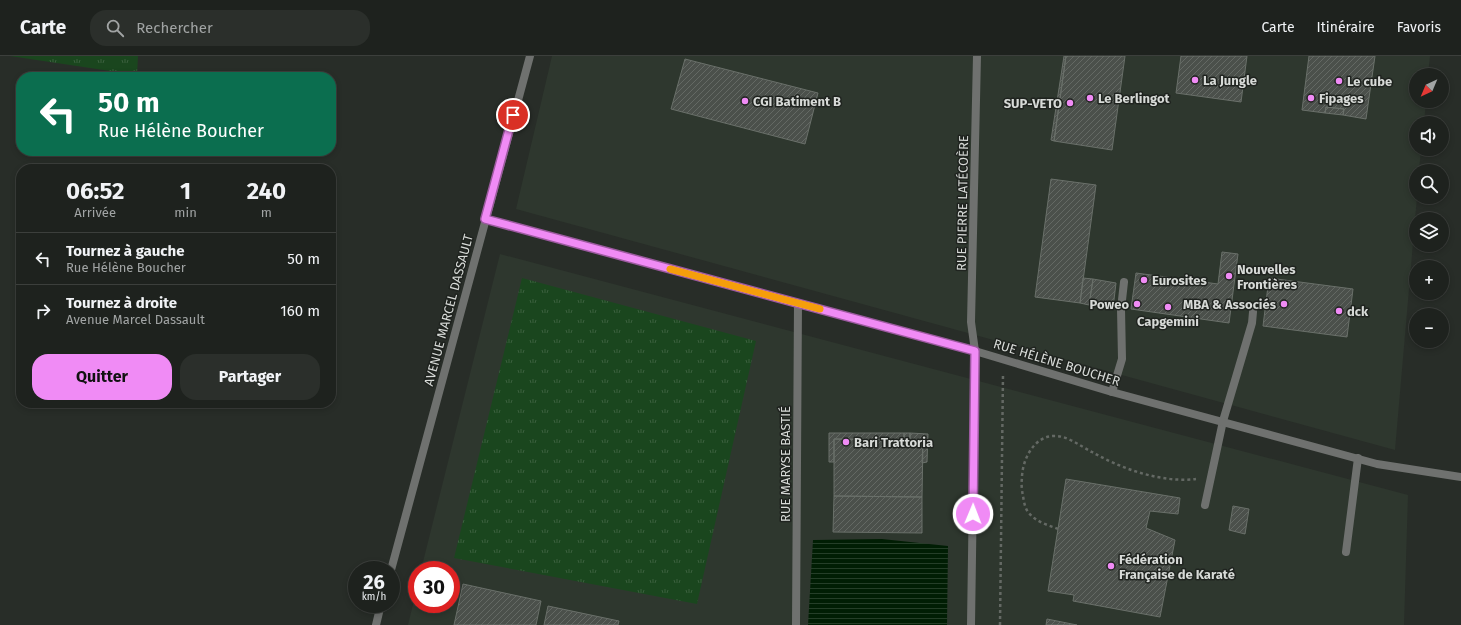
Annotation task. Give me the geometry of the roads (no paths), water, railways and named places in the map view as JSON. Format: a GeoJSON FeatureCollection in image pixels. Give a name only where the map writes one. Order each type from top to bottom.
{"type":"FeatureCollection","features":[{"type":"Feature","properties":{"kind":"street","name":"AVENUE MARCEL DASSAULT"},"geometry":{"type":"LineString","coordinates":[[393,561],[530,56]]}},
{"type":"Feature","properties":{"kind":"street","name":"RUE PIERRE LATÉCOÈRE"},"geometry":{"type":"LineString","coordinates":[[971,625],[975,351],[971,322],[977,56]]}},
{"type":"Feature","properties":{"kind":"street","name":"RUE HÉLÈNE BOUCHER"},"geometry":{"type":"LineString","coordinates":[[485,219],[975,351],[1112,392],[1224,421],[1377,464],[1461,477]]}},
{"type":"Feature","properties":{"kind":"street"},"geometry":{"type":"LineString","coordinates":[[1112,392],[1122,359],[1121,309],[1124,282]]}},
{"type":"Feature","properties":{"kind":"street","name":"RUE MARYSE BASTIÉ"},"geometry":{"type":"LineString","coordinates":[[796,625],[798,303]]}},
{"type":"Feature","properties":{"kind":"street"},"geometry":{"type":"LineString","coordinates":[[1205,505],[1224,421],[1252,323],[1253,312]]}},
{"type":"Feature","properties":{"kind":"street"},"geometry":{"type":"LineString","coordinates":[[1346,552],[1358,458]]}},
{"type":"Feature","properties":{"kind":"street"},"geometry":{"type":"LineString","coordinates":[[376,625],[379,613]]}},
{"type":"Feature","properties":{"kind":"place","name":"La Jungle"},"geometry":{"type":"Point","coordinates":[1195,80]}},
{"type":"Feature","properties":{"kind":"place","name":"Le cube"},"geometry":{"type":"Point","coordinates":[1339,81]}},
{"type":"Feature","properties":{"kind":"place","name":"Le Berlingot"},"geometry":{"type":"Point","coordinates":[1090,98]}},
{"type":"Feature","properties":{"kind":"place","name":"Fipages"},"geometry":{"type":"Point","coordinates":[1311,98]}},
{"type":"Feature","properties":{"kind":"place","name":"CGI Batiment B"},"geometry":{"type":"Point","coordinates":[745,101]}},
{"type":"Feature","properties":{"kind":"place","name":"SUP-VETO"},"geometry":{"type":"Point","coordinates":[1070,103]}},
{"type":"Feature","properties":{"kind":"place","name":"Nouvelles Frontières"},"geometry":{"type":"Point","coordinates":[1229,276]}},
{"type":"Feature","properties":{"kind":"place","name":"Eurosites"},"geometry":{"type":"Point","coordinates":[1144,280]}},
{"type":"Feature","properties":{"kind":"place","name":"Poweo"},"geometry":{"type":"Point","coordinates":[1137,304]}},
{"type":"Feature","properties":{"kind":"place","name":"MBA & Associés"},"geometry":{"type":"Point","coordinates":[1284,304]}},
{"type":"Feature","properties":{"kind":"place","name":"Capgemini"},"geometry":{"type":"Point","coordinates":[1168,307]}},
{"type":"Feature","properties":{"kind":"place","name":"dck"},"geometry":{"type":"Point","coordinates":[1339,311]}},
{"type":"Feature","properties":{"kind":"place","name":"Bari Trattoria"},"geometry":{"type":"Point","coordinates":[846,442]}},
{"type":"Feature","properties":{"kind":"place","name":"Fédération Française de Karaté"},"geometry":{"type":"Point","coordinates":[1111,566]}}]}
